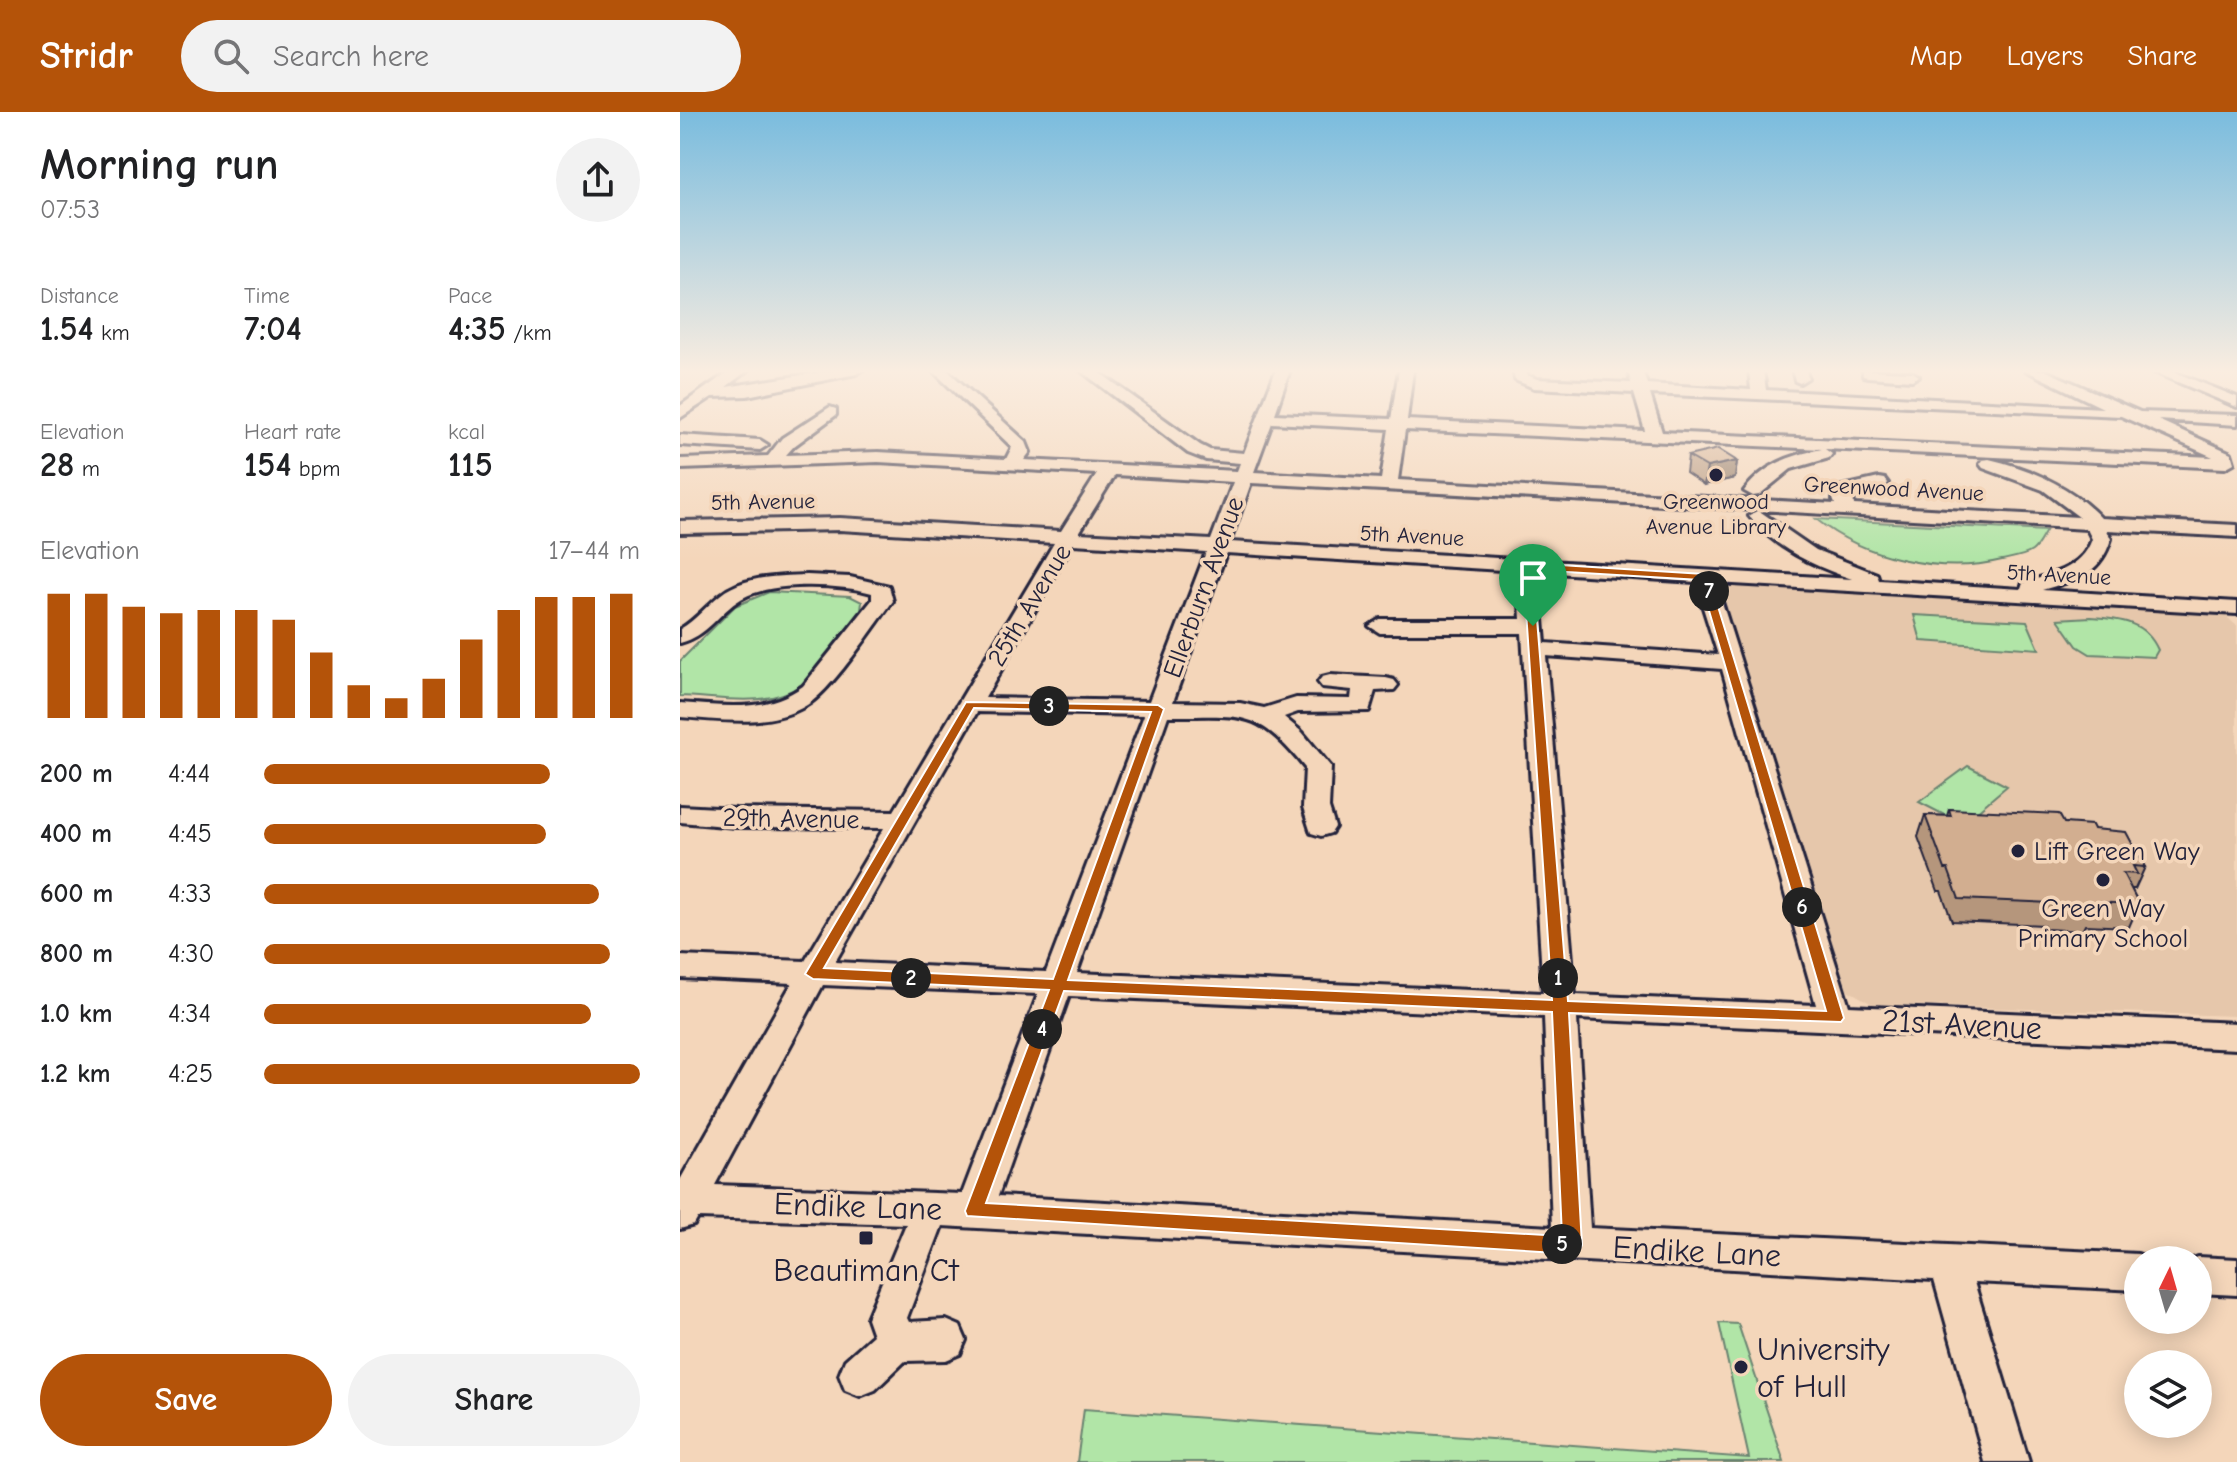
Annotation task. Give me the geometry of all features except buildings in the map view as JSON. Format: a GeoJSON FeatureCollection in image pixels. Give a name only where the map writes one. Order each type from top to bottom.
{"type":"FeatureCollection","features":[{"type":"Feature","properties":{"kind":"street"},"geometry":{"type":"LineString","coordinates":[[760,450],[788,442],[801,433]]}},
{"type":"Feature","properties":{"kind":"street"},"geometry":{"type":"LineString","coordinates":[[1006,433],[1020,446],[1021,452],[1012,463]]}},
{"type":"Feature","properties":{"kind":"street"},"geometry":{"type":"LineString","coordinates":[[1176,433],[1202,453],[1246,467]]}},
{"type":"Feature","properties":{"kind":"street","name":"Ellerburn Avenue"},"geometry":{"type":"LineString","coordinates":[[974,1211],[1258,433]]}},
{"type":"Feature","properties":{"kind":"street"},"geometry":{"type":"LineString","coordinates":[[1389,484],[1396,433]]}},
{"type":"Feature","properties":{"kind":"street"},"geometry":{"type":"LineString","coordinates":[[1569,433],[1858,448]]}},
{"type":"Feature","properties":{"kind":"street"},"geometry":{"type":"LineString","coordinates":[[1654,433],[1655,437]]}},
{"type":"Feature","properties":{"kind":"street"},"geometry":{"type":"LineString","coordinates":[[2004,461],[2225,463],[2220,454],[2173,433]]}},
{"type":"Feature","properties":{"kind":"street","name":"Greenwood Avenue"},"geometry":{"type":"LineString","coordinates":[[680,440],[760,450],[1168,472],[1246,467],[1389,484],[2237,531]]}},
{"type":"Feature","properties":{"kind":"street"},"geometry":{"type":"LineString","coordinates":[[1794,445],[1809,456]]}},
{"type":"Feature","properties":{"kind":"street","name":"Greenwood Avenue"},"geometry":{"type":"LineString","coordinates":[[1753,491],[1769,473],[1809,456],[1858,448],[1935,451],[2004,461],[2068,497],[2099,524]]}},
{"type":"Feature","properties":{"kind":"street","name":"Greenwood Avenue"},"geometry":{"type":"LineString","coordinates":[[686,464],[760,450]]}},
{"type":"Feature","properties":{"kind":"street"},"geometry":{"type":"LineString","coordinates":[[1168,472],[1195,461],[1202,453]]}},
{"type":"Feature","properties":{"kind":"street"},"geometry":{"type":"LineString","coordinates":[[680,479],[686,464]]}},
{"type":"Feature","properties":{"kind":"street","name":"25th Avenue"},"geometry":{"type":"LineString","coordinates":[[683,1206],[813,974],[1096,487],[1111,469]]}},
{"type":"Feature","properties":{"kind":"street"},"geometry":{"type":"LineString","coordinates":[[1847,509],[1842,499],[1845,491],[1879,483]]}},
{"type":"Feature","properties":{"kind":"street"},"geometry":{"type":"LineString","coordinates":[[1758,516],[1785,542],[1839,577]]}},
{"type":"Feature","properties":{"kind":"street","name":"5th Avenue"},"geometry":{"type":"LineString","coordinates":[[680,527],[840,524],[1704,577],[1839,577],[1915,590],[2232,611]]}},
{"type":"Feature","properties":{"kind":"street"},"geometry":{"type":"LineString","coordinates":[[2015,595],[2015,591],[2063,579],[2081,571],[2095,559],[2103,538],[2099,524]]}},
{"type":"Feature","properties":{"kind":"street"},"geometry":{"type":"LineString","coordinates":[[1528,566],[1560,1007],[1572,1245]]}},
{"type":"Feature","properties":{"kind":"street"},"geometry":{"type":"LineString","coordinates":[[1704,577],[1836,1018]]}},
{"type":"Feature","properties":{"kind":"street"},"geometry":{"type":"LineString","coordinates":[[2063,579],[2086,599]]}},
{"type":"Feature","properties":{"kind":"street"},"geometry":{"type":"LineString","coordinates":[[680,636],[697,629],[733,595],[756,583],[855,584],[882,590],[882,601],[811,691],[797,702],[774,711],[680,710]]}},
{"type":"Feature","properties":{"kind":"street"},"geometry":{"type":"LineString","coordinates":[[1380,626],[1534,638],[1732,663]]}},
{"type":"Feature","properties":{"kind":"street"},"geometry":{"type":"LineString","coordinates":[[1267,715],[1296,705],[1361,706],[1375,684],[1330,682]]}},
{"type":"Feature","properties":{"kind":"street"},"geometry":{"type":"LineString","coordinates":[[970,705],[1240,710],[1267,715],[1318,767],[1316,808],[1321,827]]}},
{"type":"Feature","properties":{"kind":"street","name":"29th Avenue"},"geometry":{"type":"LineString","coordinates":[[680,814],[736,818],[903,820]]}},
{"type":"Feature","properties":{"kind":"street","name":"21st Avenue"},"geometry":{"type":"LineString","coordinates":[[680,967],[2237,1036]]}},
{"type":"Feature","properties":{"kind":"street","name":"Endike Lane"},"geometry":{"type":"LineString","coordinates":[[683,1206],[842,1204],[1572,1245],[2124,1271]]}},
{"type":"Feature","properties":{"kind":"street"},"geometry":{"type":"LineString","coordinates":[[896,1342],[887,1318],[930,1210]]}},
{"type":"Feature","properties":{"kind":"street"},"geometry":{"type":"LineString","coordinates":[[1948,1262],[2007,1462]]}},
{"type":"Feature","properties":{"kind":"street"},"geometry":{"type":"LineString","coordinates":[[2212,1276],[2237,1277]]}},
{"type":"Feature","properties":{"kind":"street"},"geometry":{"type":"LineString","coordinates":[[860,1375],[896,1342],[946,1340]]}},
{"type":"Feature","properties":{"kind":"shaded area","name":"Lift Green Way"},"geometry":{"type":"Polygon","coordinates":[[[1718,584],[2222,613],[2237,626],[2237,1016],[1872,1004],[1839,985],[1718,584]]]}},
{"type":"Feature","properties":{"kind":"green space"},"geometry":{"type":"Polygon","coordinates":[[[1816,519],[2046,531],[2032,551],[2014,558],[1978,564],[1929,564],[1904,560],[1857,544],[1816,519]]]}},
{"type":"Feature","properties":{"kind":"green space"},"geometry":{"type":"Polygon","coordinates":[[[769,592],[850,596],[862,602],[861,610],[817,669],[789,692],[743,700],[680,696],[680,661],[735,606],[769,592]]]}},
{"type":"Feature","properties":{"kind":"green space"},"geometry":{"type":"Polygon","coordinates":[[[1914,615],[2027,621],[2039,649],[1921,641],[1914,615]]]}},
{"type":"Feature","properties":{"kind":"green space"},"geometry":{"type":"Polygon","coordinates":[[[2091,617],[2122,621],[2139,627],[2153,640],[2158,650],[2154,657],[2090,654],[2077,646],[2058,619],[2091,617]]]}},
{"type":"Feature","properties":{"kind":"green space"},"geometry":{"type":"Polygon","coordinates":[[[1968,766],[2007,786],[1962,824],[1919,802],[1968,766]]]}},
{"type":"Feature","properties":{"kind":"green space","name":"University of Hull"},"geometry":{"type":"Polygon","coordinates":[[[1719,1323],[1738,1324],[1784,1462],[1077,1462],[1084,1409],[1749,1458],[1719,1323]]]}},
{"type":"Feature","properties":{"kind":"place","name":"Greenwood Avenue Library"},"geometry":{"type":"Point","coordinates":[1716,475]}},
{"type":"Feature","properties":{"kind":"place","name":"Lift Green Way"},"geometry":{"type":"Point","coordinates":[2018,851]}},
{"type":"Feature","properties":{"kind":"place","name":"Green Way Primary School"},"geometry":{"type":"Point","coordinates":[2103,880]}},
{"type":"Feature","properties":{"kind":"place","name":"Beautiman Ct"},"geometry":{"type":"Point","coordinates":[866,1238]}},
{"type":"Feature","properties":{"kind":"place","name":"University of Hull"},"geometry":{"type":"Point","coordinates":[1741,1367]}},
{"type":"Feature","properties":{"kind":"route"},"geometry":{"type":"LineString","coordinates":[[1533,626],[1528,566],[1704,577],[1836,1018],[1560,1007],[1572,1245],[974,1211],[1058,985],[1158,709],[970,705],[813,974],[1058,985],[1560,1007],[1533,626]]}}]}
